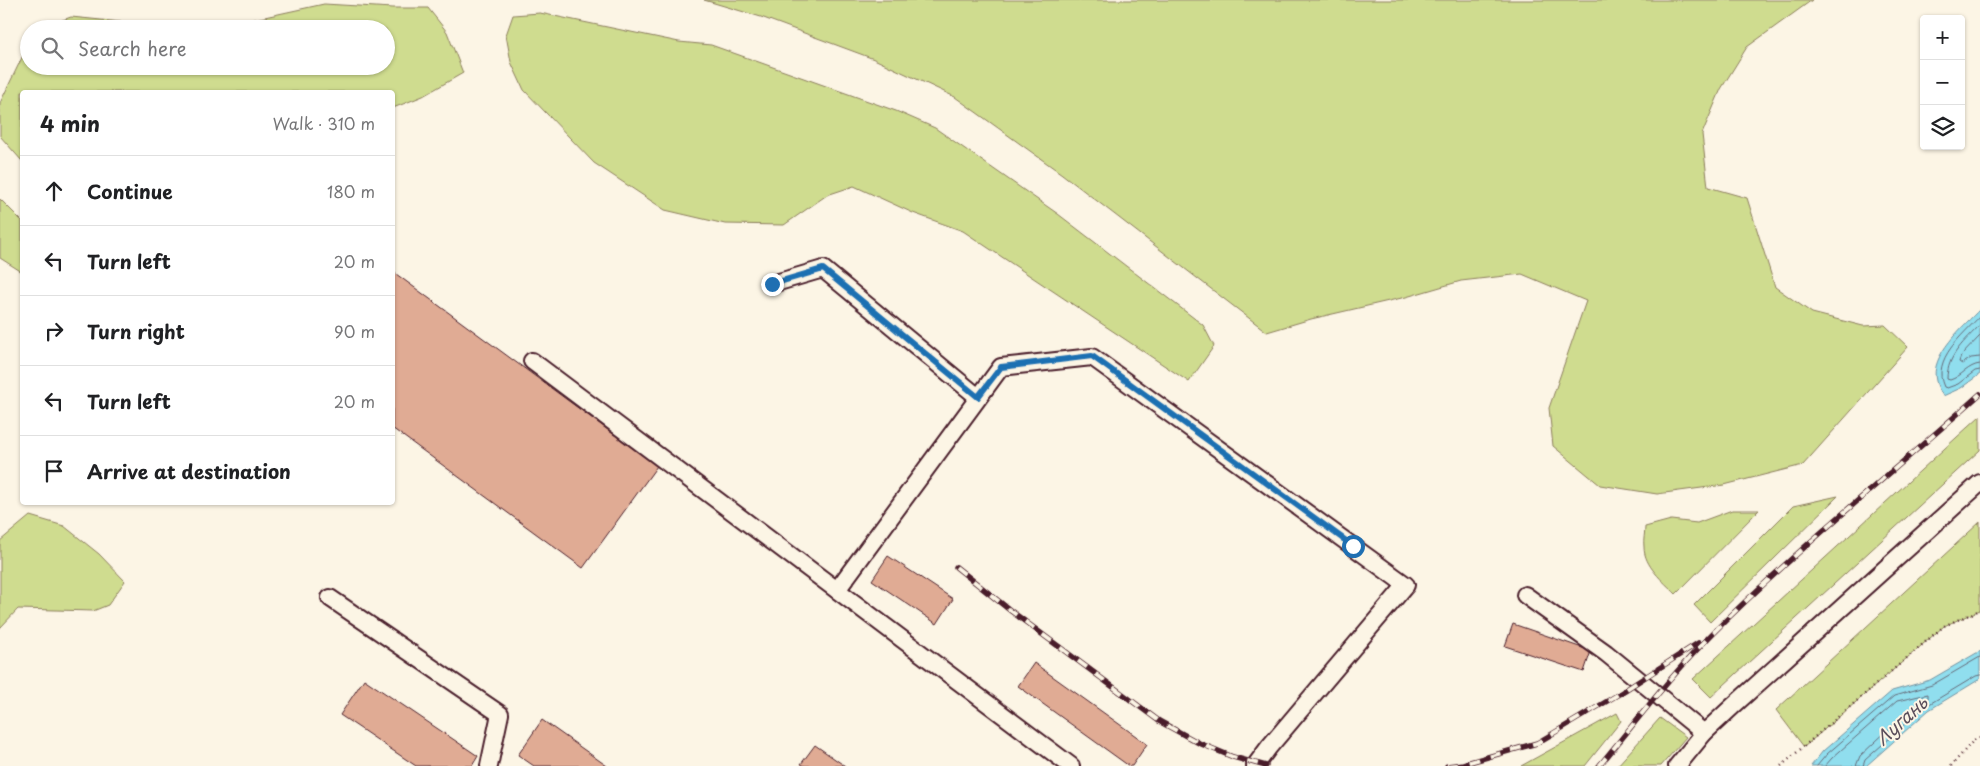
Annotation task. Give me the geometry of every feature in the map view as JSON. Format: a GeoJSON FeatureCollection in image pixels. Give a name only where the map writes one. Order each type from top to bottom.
{"type":"FeatureCollection","features":[{"type":"Feature","properties":{"kind":"street"},"geometry":{"type":"LineString","coordinates":[[772,284],[823,269],[978,397]]}},
{"type":"Feature","properties":{"kind":"street"},"geometry":{"type":"LineString","coordinates":[[836,590],[1001,367],[1092,356],[1406,585],[1255,766]]}},
{"type":"Feature","properties":{"kind":"street"},"geometry":{"type":"LineString","coordinates":[[532,361],[1071,766]]}},
{"type":"Feature","properties":{"kind":"street"},"geometry":{"type":"LineString","coordinates":[[1677,766],[1704,733],[1980,483]]}},
{"type":"Feature","properties":{"kind":"street"},"geometry":{"type":"LineString","coordinates":[[1525,595],[1606,653],[1704,733]]}},
{"type":"Feature","properties":{"kind":"street"},"geometry":{"type":"LineString","coordinates":[[330,598],[500,714],[489,766]]}},
{"type":"Feature","properties":{"kind":"path"},"geometry":{"type":"LineString","coordinates":[[1781,766],[1944,626],[1980,610]]}},
{"type":"Feature","properties":{"kind":"path"},"geometry":{"type":"LineString","coordinates":[[1951,766],[1974,740],[1980,737]]}},
{"type":"Feature","properties":{"kind":"green space"},"geometry":{"type":"Polygon","coordinates":[[[704,0],[1812,0],[1747,47],[1721,89],[1702,134],[1708,187],[1747,198],[1775,287],[1812,313],[1863,326],[1885,325],[1908,347],[1803,465],[1724,485],[1657,494],[1600,485],[1553,446],[1549,408],[1586,301],[1522,274],[1461,281],[1267,332],[1062,174],[955,97],[874,59],[761,17],[704,0]]]}},
{"type":"Feature","properties":{"kind":"green space"},"geometry":{"type":"Polygon","coordinates":[[[324,4],[428,8],[447,32],[463,73],[423,96],[395,107],[395,90],[20,90],[20,159],[0,136],[0,103],[20,62],[20,75],[395,75],[395,20],[251,20],[324,4]]]}},
{"type":"Feature","properties":{"kind":"green space"},"geometry":{"type":"Polygon","coordinates":[[[540,13],[679,42],[711,45],[896,111],[935,128],[1058,214],[1203,325],[1214,346],[1189,382],[963,231],[913,213],[854,186],[827,195],[784,225],[725,224],[665,210],[594,163],[524,90],[511,62],[506,35],[513,15],[540,13]]]}},
{"type":"Feature","properties":{"kind":"green space"},"geometry":{"type":"Polygon","coordinates":[[[71,17],[101,20],[63,20],[71,17]]]}},
{"type":"Feature","properties":{"kind":"green space"},"geometry":{"type":"Polygon","coordinates":[[[0,199],[20,219],[20,271],[0,258],[0,199]]]}},
{"type":"Feature","properties":{"kind":"green space"},"geometry":{"type":"Polygon","coordinates":[[[1980,416],[1980,450],[1711,697],[1693,679],[1980,416]]]}},
{"type":"Feature","properties":{"kind":"green space"},"geometry":{"type":"Polygon","coordinates":[[[1838,496],[1710,622],[1694,605],[1793,506],[1838,496]]]}},
{"type":"Feature","properties":{"kind":"green space"},"geometry":{"type":"Polygon","coordinates":[[[1732,510],[1759,510],[1676,594],[1655,573],[1647,561],[1644,544],[1645,527],[1671,520],[1697,523],[1732,510]]]}},
{"type":"Feature","properties":{"kind":"green space"},"geometry":{"type":"Polygon","coordinates":[[[30,516],[64,526],[99,554],[125,581],[108,605],[93,611],[18,609],[0,628],[0,541],[30,516]]]}},
{"type":"Feature","properties":{"kind":"green space"},"geometry":{"type":"Polygon","coordinates":[[[1980,522],[1980,610],[1944,626],[1804,747],[1776,710],[1980,522]]]}},
{"type":"Feature","properties":{"kind":"green space"},"geometry":{"type":"Polygon","coordinates":[[[1617,713],[1621,721],[1585,766],[1521,766],[1617,713]]]}},
{"type":"Feature","properties":{"kind":"green space"},"geometry":{"type":"Polygon","coordinates":[[[1660,718],[1686,737],[1661,766],[1617,766],[1660,718]]]}},
{"type":"Feature","properties":{"kind":"water"},"geometry":{"type":"Polygon","coordinates":[[[1980,309],[1980,374],[1961,388],[1943,396],[1936,381],[1935,371],[1938,361],[1957,332],[1980,309]]]}},
{"type":"Feature","properties":{"kind":"water","name":"Лугань"},"geometry":{"type":"Polygon","coordinates":[[[1980,651],[1980,679],[1929,710],[1866,766],[1811,766],[1823,751],[1892,691],[1930,680],[1980,651]]]}},
{"type":"Feature","properties":{"kind":"building"},"geometry":{"type":"Polygon","coordinates":[[[395,273],[657,466],[583,568],[395,430],[395,273]]]}},
{"type":"Feature","properties":{"kind":"building"},"geometry":{"type":"Polygon","coordinates":[[[888,556],[953,599],[937,624],[872,580],[888,556]]]}},
{"type":"Feature","properties":{"kind":"building"},"geometry":{"type":"Polygon","coordinates":[[[1513,624],[1591,651],[1584,672],[1505,646],[1513,624]]]}},
{"type":"Feature","properties":{"kind":"building"},"geometry":{"type":"Polygon","coordinates":[[[1034,663],[1147,744],[1132,766],[1129,766],[1018,686],[1034,663]]]}},
{"type":"Feature","properties":{"kind":"building"},"geometry":{"type":"Polygon","coordinates":[[[364,679],[478,756],[472,766],[416,766],[340,715],[364,679]]]}},
{"type":"Feature","properties":{"kind":"building"},"geometry":{"type":"Polygon","coordinates":[[[542,720],[607,766],[534,766],[518,755],[542,720]]]}},
{"type":"Feature","properties":{"kind":"building"},"geometry":{"type":"Polygon","coordinates":[[[815,745],[845,766],[805,766],[801,764],[815,745]]]}},
{"type":"Feature","properties":{"kind":"railway"},"geometry":{"type":"LineString","coordinates":[[1599,766],[1668,682],[1712,634],[1777,572],[1980,394]]}},
{"type":"Feature","properties":{"kind":"railway"},"geometry":{"type":"LineString","coordinates":[[956,567],[1011,611],[1159,721],[1199,743],[1233,757],[1266,766]]}},
{"type":"Feature","properties":{"kind":"railway"},"geometry":{"type":"LineString","coordinates":[[1447,766],[1463,764],[1537,743],[1619,694],[1698,643]]}},
{"type":"Feature","properties":{"kind":"route"},"geometry":{"type":"LineString","coordinates":[[772,284],[823,269],[978,397],[1001,367],[1092,356],[1353,546]]}}]}
